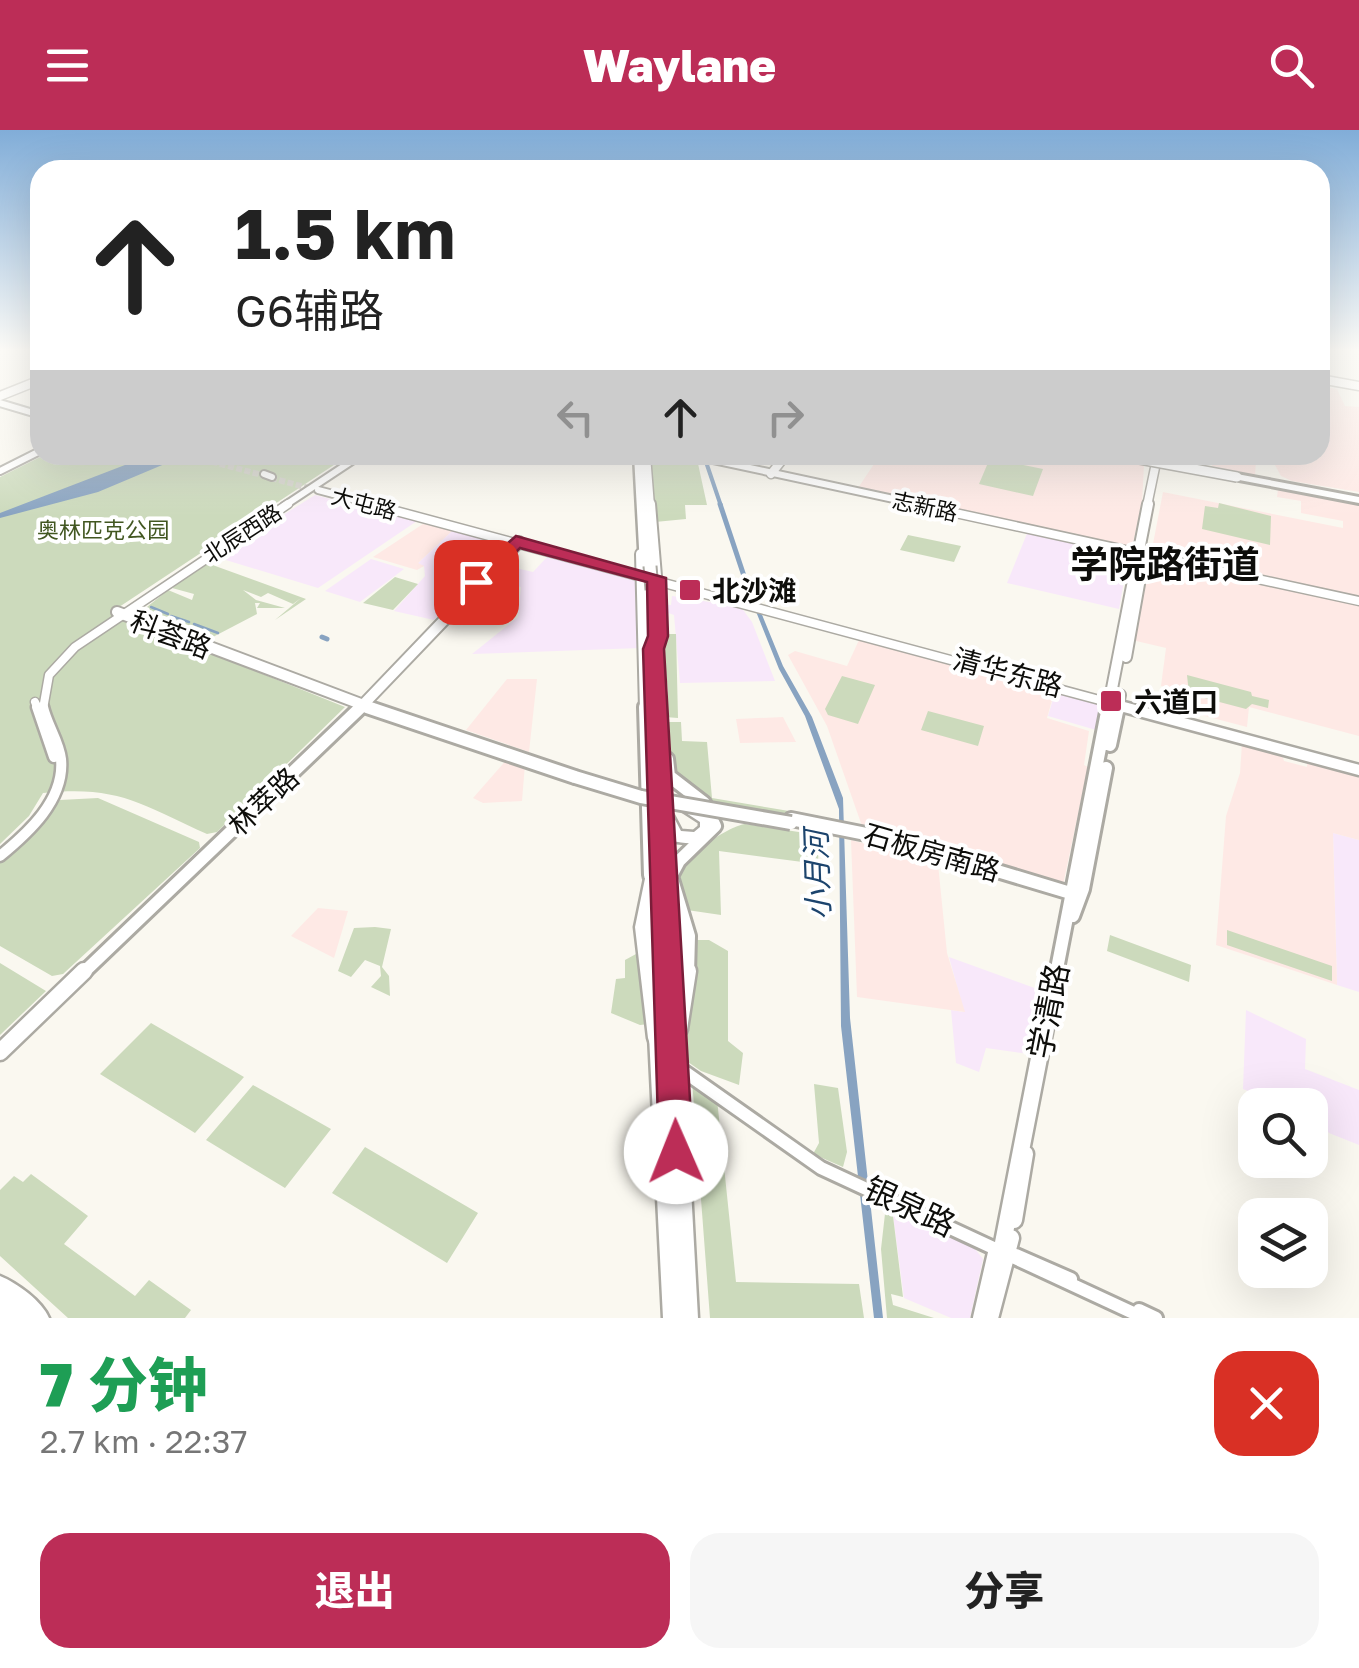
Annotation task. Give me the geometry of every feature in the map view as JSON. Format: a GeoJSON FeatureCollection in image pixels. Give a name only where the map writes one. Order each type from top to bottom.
{"type":"FeatureCollection","features":[{"type":"Feature","properties":{"kind":"highway"},"geometry":{"type":"LineString","coordinates":[[642,465],[685,1318]]}},
{"type":"Feature","properties":{"kind":"highway"},"geometry":{"type":"LineString","coordinates":[[1175,465],[1237,476]]}},
{"type":"Feature","properties":{"kind":"highway"},"geometry":{"type":"LineString","coordinates":[[1180,465],[1359,499]]}},
{"type":"Feature","properties":{"kind":"highway"},"geometry":{"type":"LineString","coordinates":[[1273,483],[1290,486]]}},
{"type":"Feature","properties":{"kind":"highway"},"geometry":{"type":"LineString","coordinates":[[653,662],[648,727],[672,1009],[685,1318]]}},
{"type":"Feature","properties":{"kind":"highway"},"geometry":{"type":"LineString","coordinates":[[660,764],[672,833],[689,839],[706,831],[708,822],[703,813],[682,805]]}},
{"type":"Feature","properties":{"kind":"highway"},"geometry":{"type":"LineString","coordinates":[[663,872],[681,924],[682,975],[672,1009]]}},
{"type":"Feature","properties":{"kind":"highway"},"geometry":{"type":"LineString","coordinates":[[657,1038],[657,1010],[644,939],[663,872]]}},
{"type":"Feature","properties":{"kind":"highway"},"geometry":{"type":"LineString","coordinates":[[0,1279],[14,1312]]}},
{"type":"Feature","properties":{"kind":"highway"},"geometry":{"type":"LineString","coordinates":[[0,1287],[14,1312]]}},
{"type":"Feature","properties":{"kind":"main road"},"geometry":{"type":"LineString","coordinates":[[0,472],[30,458]]}},
{"type":"Feature","properties":{"kind":"main road","name":"北辰西路"},"geometry":{"type":"LineString","coordinates":[[0,853],[39,818],[60,776],[60,756],[40,703],[46,677],[73,648],[120,613],[343,465]]}},
{"type":"Feature","properties":{"kind":"main road","name":"志新路"},"geometry":{"type":"LineString","coordinates":[[735,465],[1359,600]]}},
{"type":"Feature","properties":{"kind":"main road","name":"志新路"},"geometry":{"type":"LineString","coordinates":[[738,465],[770,472]]}},
{"type":"Feature","properties":{"kind":"main road"},"geometry":{"type":"LineString","coordinates":[[770,472],[776,465]]}},
{"type":"Feature","properties":{"kind":"main road"},"geometry":{"type":"LineString","coordinates":[[1114,702],[1127,659],[1158,465]]}},
{"type":"Feature","properties":{"kind":"main road"},"geometry":{"type":"LineString","coordinates":[[1114,702],[1120,640],[1143,553],[1141,528],[1154,487]]}},
{"type":"Feature","properties":{"kind":"main road","name":"大屯路"},"geometry":{"type":"LineString","coordinates":[[318,490],[647,578]]}},
{"type":"Feature","properties":{"kind":"main road","name":"大屯路"},"geometry":{"type":"LineString","coordinates":[[515,544],[647,578]]}},
{"type":"Feature","properties":{"kind":"main road","name":"林萃路"},"geometry":{"type":"LineString","coordinates":[[0,1042],[360,704],[515,544]]}},
{"type":"Feature","properties":{"kind":"main road"},"geometry":{"type":"LineString","coordinates":[[647,578],[653,662],[668,772],[704,804],[715,826],[706,840],[663,872],[691,931],[692,962],[679,1026],[679,1068],[698,1318]]}},
{"type":"Feature","properties":{"kind":"main road","name":"清华东路"},"geometry":{"type":"LineString","coordinates":[[647,578],[1359,768]]}},
{"type":"Feature","properties":{"kind":"main road","name":"科荟路"},"geometry":{"type":"LineString","coordinates":[[120,613],[360,704],[575,776]]}},
{"type":"Feature","properties":{"kind":"main road","name":"学清路"},"geometry":{"type":"LineString","coordinates":[[981,1318],[1004,1253],[1056,955],[1100,810],[1113,741],[1114,702]]}},
{"type":"Feature","properties":{"kind":"main road","name":"学清路"},"geometry":{"type":"LineString","coordinates":[[990,1318],[1074,896],[1073,868],[1114,702]]}},
{"type":"Feature","properties":{"kind":"main road"},"geometry":{"type":"LineString","coordinates":[[648,727],[651,863],[638,936],[657,1038],[671,1318]]}},
{"type":"Feature","properties":{"kind":"main road"},"geometry":{"type":"LineString","coordinates":[[575,776],[682,805],[791,821]]}},
{"type":"Feature","properties":{"kind":"main road"},"geometry":{"type":"LineString","coordinates":[[575,776],[673,800],[791,821]]}},
{"type":"Feature","properties":{"kind":"main road","name":"石板房南路"},"geometry":{"type":"LineString","coordinates":[[791,821],[839,829],[1074,896]]}},
{"type":"Feature","properties":{"kind":"main road","name":"林萃路"},"geometry":{"type":"LineString","coordinates":[[0,1052],[50,998]]}},
{"type":"Feature","properties":{"kind":"main road","name":"银泉路"},"geometry":{"type":"LineString","coordinates":[[679,1068],[810,1159],[1004,1253]]}},
{"type":"Feature","properties":{"kind":"main road"},"geometry":{"type":"LineString","coordinates":[[1004,1253],[1144,1318]]}},
{"type":"Feature","properties":{"kind":"main road"},"geometry":{"type":"LineString","coordinates":[[1004,1253],[1156,1318]]}},
{"type":"Feature","properties":{"kind":"shaded area"},"geometry":{"type":"Polygon","coordinates":[[[1330,405],[1359,407],[1359,492],[1281,476],[1275,465],[1330,465],[1330,405]]]}},
{"type":"Feature","properties":{"kind":"shaded area"},"geometry":{"type":"Polygon","coordinates":[[[873,465],[1144,465],[1142,503],[1132,547],[858,488],[873,465]]]}},
{"type":"Feature","properties":{"kind":"shaded area"},"geometry":{"type":"Polygon","coordinates":[[[1256,465],[1255,475],[1212,466],[1256,465]]]}},
{"type":"Feature","properties":{"kind":"shaded area"},"geometry":{"type":"Polygon","coordinates":[[[1278,489],[1359,505],[1359,597],[1152,549],[1163,492],[1343,528],[1343,521],[1301,513],[1301,501],[1277,497],[1278,489]]]}},
{"type":"Feature","properties":{"kind":"shaded area"},"geometry":{"type":"Polygon","coordinates":[[[315,495],[417,521],[318,588],[216,557],[315,495]]]}},
{"type":"Feature","properties":{"kind":"shaded area"},"geometry":{"type":"Polygon","coordinates":[[[423,524],[453,530],[418,563],[424,566],[417,570],[373,557],[423,524]]]}},
{"type":"Feature","properties":{"kind":"shaded area"},"geometry":{"type":"Polygon","coordinates":[[[453,530],[507,547],[434,620],[394,611],[425,576],[424,566],[417,564],[453,530]]]}},
{"type":"Feature","properties":{"kind":"shaded area"},"geometry":{"type":"Polygon","coordinates":[[[1028,531],[1129,553],[1119,609],[1007,583],[1028,531]]]}},
{"type":"Feature","properties":{"kind":"shaded area"},"geometry":{"type":"Polygon","coordinates":[[[548,556],[638,580],[641,648],[472,654],[518,617],[521,587],[490,579],[503,565],[533,572],[548,556]]]}},
{"type":"Feature","properties":{"kind":"shaded area"},"geometry":{"type":"Polygon","coordinates":[[[1152,558],[1359,603],[1359,736],[1249,707],[1247,727],[1186,711],[1185,692],[1161,686],[1166,648],[1132,640],[1152,558]]]}},
{"type":"Feature","properties":{"kind":"shaded area"},"geometry":{"type":"Polygon","coordinates":[[[371,559],[404,569],[360,602],[325,591],[371,559]]]}},
{"type":"Feature","properties":{"kind":"shaded area"},"geometry":{"type":"Polygon","coordinates":[[[672,596],[741,607],[752,622],[775,681],[680,683],[674,615],[663,611],[664,605],[671,605],[672,596]]]}},
{"type":"Feature","properties":{"kind":"shaded area"},"geometry":{"type":"Polygon","coordinates":[[[859,640],[1054,693],[1047,718],[1089,731],[1084,765],[1088,767],[1063,885],[862,826],[827,726],[788,655],[795,651],[847,666],[859,640]]]}},
{"type":"Feature","properties":{"kind":"shaded area"},"geometry":{"type":"Polygon","coordinates":[[[507,679],[537,679],[529,752],[466,730],[507,679]]]}},
{"type":"Feature","properties":{"kind":"shaded area"},"geometry":{"type":"Polygon","coordinates":[[[1055,692],[1102,705],[1096,730],[1048,716],[1055,692]]]}},
{"type":"Feature","properties":{"kind":"shaded area"},"geometry":{"type":"Polygon","coordinates":[[[783,717],[796,742],[740,743],[736,719],[783,717]]]}},
{"type":"Feature","properties":{"kind":"shaded area"},"geometry":{"type":"Polygon","coordinates":[[[1242,743],[1281,752],[1284,761],[1307,767],[1307,760],[1359,774],[1359,840],[1333,833],[1337,985],[1216,945],[1226,816],[1240,773],[1242,743]]]}},
{"type":"Feature","properties":{"kind":"shaded area"},"geometry":{"type":"Polygon","coordinates":[[[509,757],[525,764],[522,801],[483,803],[473,798],[509,757]]]}},
{"type":"Feature","properties":{"kind":"shaded area"},"geometry":{"type":"Polygon","coordinates":[[[1333,833],[1359,840],[1359,992],[1337,985],[1333,833]]]}},
{"type":"Feature","properties":{"kind":"shaded area"},"geometry":{"type":"Polygon","coordinates":[[[851,840],[938,864],[947,953],[965,1012],[857,997],[851,840]]]}},
{"type":"Feature","properties":{"kind":"shaded area"},"geometry":{"type":"Polygon","coordinates":[[[318,908],[348,911],[334,958],[291,936],[318,908]]]}},
{"type":"Feature","properties":{"kind":"shaded area"},"geometry":{"type":"Polygon","coordinates":[[[949,957],[1040,990],[1028,1054],[986,1048],[979,1072],[956,1063],[951,1010],[964,1012],[949,957]]]}},
{"type":"Feature","properties":{"kind":"shaded area"},"geometry":{"type":"Polygon","coordinates":[[[1246,1010],[1306,1039],[1305,1069],[1359,1090],[1359,1145],[1328,1132],[1328,1088],[1243,1088],[1246,1010]]]}},
{"type":"Feature","properties":{"kind":"shaded area"},"geometry":{"type":"Polygon","coordinates":[[[892,1208],[972,1245],[983,1259],[970,1318],[951,1318],[904,1298],[892,1208]]]}},
{"type":"Feature","properties":{"kind":"green space","name":"奥林匹克公园"},"geometry":{"type":"Polygon","coordinates":[[[30,462],[334,465],[110,613],[345,707],[217,832],[207,834],[128,799],[69,791],[43,793],[29,816],[0,844],[0,477],[30,462]]]}},
{"type":"Feature","properties":{"kind":"green space"},"geometry":{"type":"Polygon","coordinates":[[[651,465],[698,465],[707,505],[685,505],[686,519],[655,522],[651,465]]]}},
{"type":"Feature","properties":{"kind":"green space"},"geometry":{"type":"Polygon","coordinates":[[[987,465],[1043,469],[1033,496],[979,484],[987,465]]]}},
{"type":"Feature","properties":{"kind":"green space"},"geometry":{"type":"Polygon","coordinates":[[[1219,503],[1271,516],[1270,545],[1202,529],[1205,506],[1218,508],[1219,503]]]}},
{"type":"Feature","properties":{"kind":"green space"},"geometry":{"type":"Polygon","coordinates":[[[908,535],[961,546],[954,562],[900,550],[908,535]]]}},
{"type":"Feature","properties":{"kind":"green space"},"geometry":{"type":"Polygon","coordinates":[[[207,563],[306,599],[275,620],[301,598],[293,604],[268,593],[261,597],[243,590],[256,600],[285,608],[257,608],[260,603],[255,603],[257,614],[211,638],[142,611],[168,590],[192,600],[194,594],[172,588],[207,563]]]}},
{"type":"Feature","properties":{"kind":"green space"},"geometry":{"type":"Polygon","coordinates":[[[395,577],[418,584],[393,610],[363,603],[395,577]]]}},
{"type":"Feature","properties":{"kind":"green space"},"geometry":{"type":"Polygon","coordinates":[[[662,634],[676,634],[678,718],[665,717],[668,691],[662,634]]]}},
{"type":"Feature","properties":{"kind":"green space"},"geometry":{"type":"Polygon","coordinates":[[[1187,675],[1251,692],[1252,696],[1269,700],[1268,708],[1252,704],[1246,709],[1189,694],[1187,675]]]}},
{"type":"Feature","properties":{"kind":"green space"},"geometry":{"type":"Polygon","coordinates":[[[842,676],[875,685],[858,724],[828,715],[825,709],[842,676]]]}},
{"type":"Feature","properties":{"kind":"green space"},"geometry":{"type":"Polygon","coordinates":[[[928,711],[984,726],[978,746],[921,730],[928,711]]]}},
{"type":"Feature","properties":{"kind":"green space"},"geometry":{"type":"Polygon","coordinates":[[[666,722],[681,722],[682,741],[707,742],[712,798],[819,816],[819,820],[712,804],[672,773],[666,722]]]}},
{"type":"Feature","properties":{"kind":"green space"},"geometry":{"type":"Polygon","coordinates":[[[98,798],[199,842],[200,848],[63,974],[52,976],[0,946],[0,860],[60,800],[98,798]]]}},
{"type":"Feature","properties":{"kind":"green space"},"geometry":{"type":"Polygon","coordinates":[[[745,824],[819,835],[818,864],[719,851],[721,915],[687,910],[676,878],[678,871],[704,845],[745,824]]]}},
{"type":"Feature","properties":{"kind":"green space"},"geometry":{"type":"Polygon","coordinates":[[[354,928],[391,929],[382,967],[389,976],[390,996],[371,987],[381,976],[380,966],[365,960],[351,977],[338,971],[354,928]]]}},
{"type":"Feature","properties":{"kind":"green space"},"geometry":{"type":"Polygon","coordinates":[[[1227,930],[1332,966],[1332,981],[1227,945],[1227,930]]]}},
{"type":"Feature","properties":{"kind":"green space"},"geometry":{"type":"Polygon","coordinates":[[[1110,935],[1191,965],[1189,982],[1107,951],[1110,935]]]}},
{"type":"Feature","properties":{"kind":"green space"},"geometry":{"type":"Polygon","coordinates":[[[697,940],[709,940],[728,951],[728,1041],[743,1053],[739,1085],[701,1071],[685,1060],[697,940]]]}},
{"type":"Feature","properties":{"kind":"green space"},"geometry":{"type":"Polygon","coordinates":[[[636,954],[649,1024],[640,1025],[611,1013],[616,979],[625,978],[625,960],[636,954]]]}},
{"type":"Feature","properties":{"kind":"green space"},"geometry":{"type":"Polygon","coordinates":[[[0,963],[46,991],[0,1035],[0,963]]]}},
{"type":"Feature","properties":{"kind":"green space"},"geometry":{"type":"Polygon","coordinates":[[[151,1023],[244,1077],[195,1133],[100,1074],[151,1023]]]}},
{"type":"Feature","properties":{"kind":"green space"},"geometry":{"type":"Polygon","coordinates":[[[692,1080],[717,1099],[736,1282],[859,1284],[864,1318],[710,1318],[692,1080]]]}},
{"type":"Feature","properties":{"kind":"green space"},"geometry":{"type":"Polygon","coordinates":[[[814,1084],[838,1088],[847,1152],[843,1167],[813,1154],[819,1143],[814,1084]]]}},
{"type":"Feature","properties":{"kind":"green space"},"geometry":{"type":"Polygon","coordinates":[[[253,1085],[331,1129],[285,1188],[206,1140],[253,1085]]]}},
{"type":"Feature","properties":{"kind":"green space"},"geometry":{"type":"Polygon","coordinates":[[[365,1147],[478,1213],[447,1263],[332,1193],[365,1147]]]}},
{"type":"Feature","properties":{"kind":"green space"},"geometry":{"type":"Polygon","coordinates":[[[31,1174],[88,1216],[64,1244],[135,1296],[149,1280],[191,1310],[185,1318],[68,1318],[0,1256],[0,1190],[14,1176],[23,1182],[31,1174]]]}},
{"type":"Feature","properties":{"kind":"green space"},"geometry":{"type":"Polygon","coordinates":[[[886,1205],[892,1208],[903,1297],[891,1294],[893,1305],[934,1318],[887,1318],[881,1249],[886,1205]]]}},
{"type":"Feature","properties":{"kind":"water"},"geometry":{"type":"Polygon","coordinates":[[[125,465],[162,465],[98,492],[0,518],[0,513],[125,465]]]}},
{"type":"Feature","properties":{"kind":"water"},"geometry":{"type":"Polygon","coordinates":[[[751,599],[756,600],[783,666],[812,717],[843,798],[850,1018],[883,1318],[874,1318],[841,1026],[839,809],[805,716],[779,669],[751,599]]]}},
{"type":"Feature","properties":{"kind":"waterway","name":"小月河"},"geometry":{"type":"LineString","coordinates":[[707,465],[721,506]]}},
{"type":"Feature","properties":{"kind":"waterway","name":"小月河"},"geometry":{"type":"LineString","coordinates":[[720,504],[754,606]]}},
{"type":"Feature","properties":{"kind":"waterway"},"geometry":{"type":"LineString","coordinates":[[151,607],[168,614]]}},
{"type":"Feature","properties":{"kind":"waterway"},"geometry":{"type":"LineString","coordinates":[[171,616],[189,622]]}},
{"type":"Feature","properties":{"kind":"waterway"},"geometry":{"type":"LineString","coordinates":[[194,624],[218,633]]}},
{"type":"Feature","properties":{"kind":"waterway"},"geometry":{"type":"LineString","coordinates":[[322,637],[327,639]]}},
{"type":"Feature","properties":{"kind":"tunnel"},"geometry":{"type":"LineString","coordinates":[[224,465],[262,475]]}},
{"type":"Feature","properties":{"kind":"tunnel"},"geometry":{"type":"LineString","coordinates":[[271,478],[316,490]]}},
{"type":"Feature","properties":{"kind":"place","name":"北沙滩"},"geometry":{"type":"Point","coordinates":[690,590]}},
{"type":"Feature","properties":{"kind":"place","name":"六道口"},"geometry":{"type":"Point","coordinates":[1111,701]}},
{"type":"Feature","properties":{"kind":"district","name":"学院路街道"},"geometry":{"type":"Point","coordinates":[1165,563]}},
{"type":"Feature","properties":{"kind":"route"},"geometry":{"type":"LineString","coordinates":[[476,582],[516,542],[656,578],[658,636],[654,649],[676,1152]]}}]}
